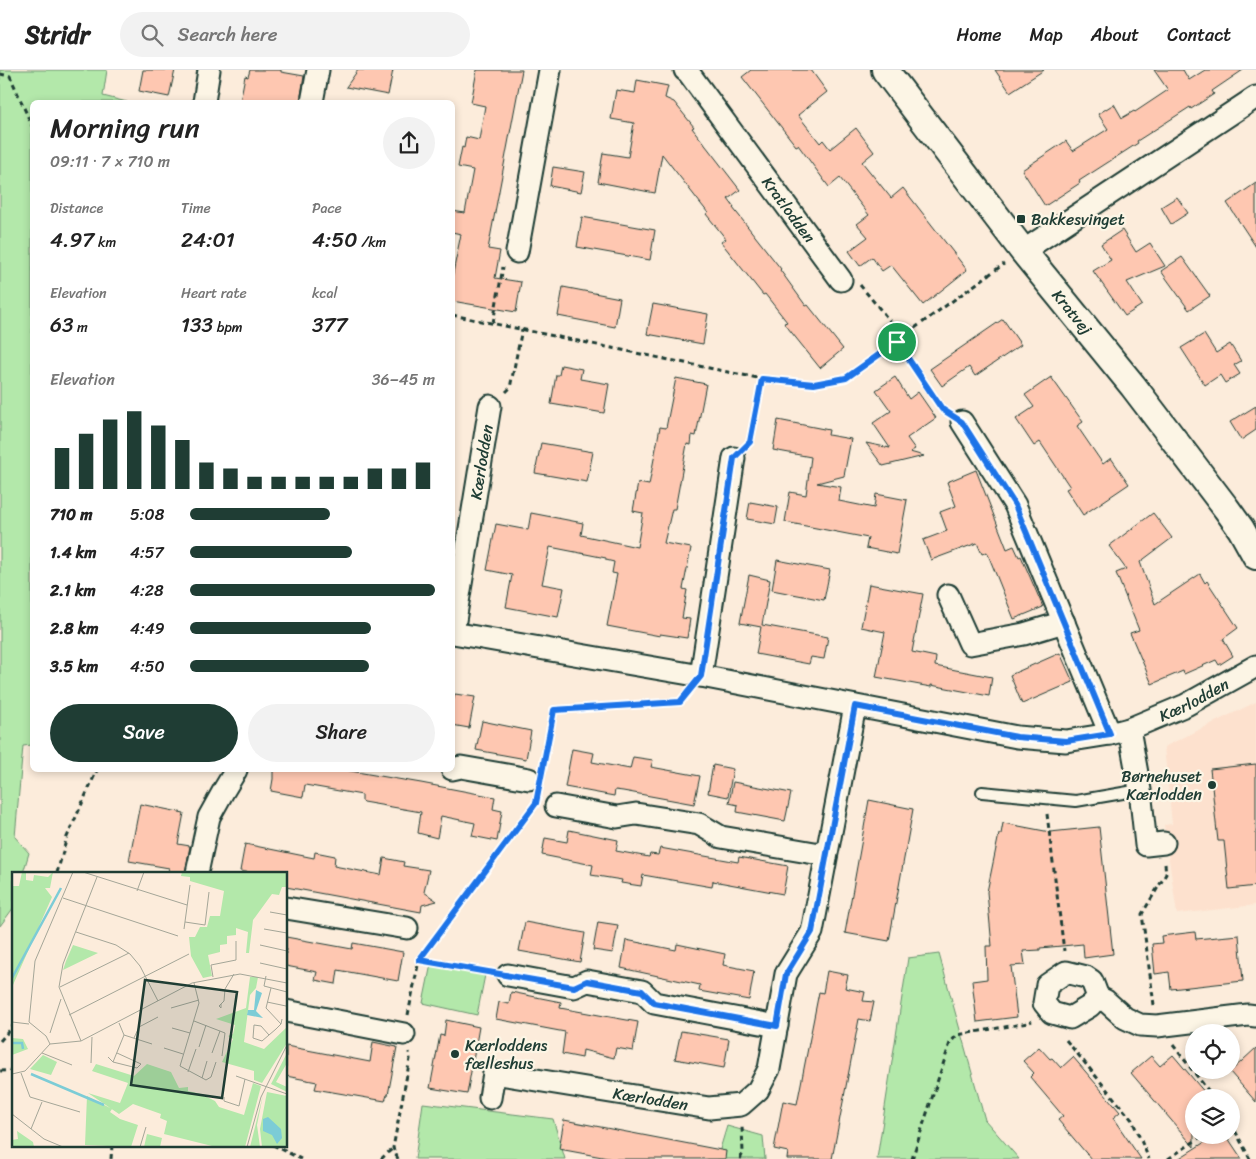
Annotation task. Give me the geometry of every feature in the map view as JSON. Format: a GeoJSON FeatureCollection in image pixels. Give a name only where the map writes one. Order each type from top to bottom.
{"type":"FeatureCollection","features":[{"type":"Feature","properties":{"kind":"street"},"geometry":{"type":"LineString","coordinates":[[204,100],[209,70]]}},
{"type":"Feature","properties":{"kind":"street"},"geometry":{"type":"LineString","coordinates":[[312,100],[318,70]]}},
{"type":"Feature","properties":{"kind":"street"},"geometry":{"type":"LineString","coordinates":[[517,252],[550,70]]}},
{"type":"Feature","properties":{"kind":"street","name":"Kratlodden"},"geometry":{"type":"LineString","coordinates":[[685,70],[841,280]]}},
{"type":"Feature","properties":{"kind":"street","name":"Kratvej"},"geometry":{"type":"LineString","coordinates":[[885,70],[1023,251],[1133,386],[1241,529],[1256,556]]}},
{"type":"Feature","properties":{"kind":"street"},"geometry":{"type":"LineString","coordinates":[[1023,251],[1256,97]]}},
{"type":"Feature","properties":{"kind":"street","name":"Kærlodden"},"geometry":{"type":"LineString","coordinates":[[455,615],[490,406]]}},
{"type":"Feature","properties":{"kind":"street"},"geometry":{"type":"LineString","coordinates":[[962,422],[1015,505],[1064,622],[1119,732],[1140,790],[1146,845],[1164,843]]}},
{"type":"Feature","properties":{"kind":"street"},"geometry":{"type":"LineString","coordinates":[[701,676],[734,458]]}},
{"type":"Feature","properties":{"kind":"street"},"geometry":{"type":"LineString","coordinates":[[948,595],[970,644],[1024,634],[1064,622]]}},
{"type":"Feature","properties":{"kind":"street","name":"Kærlodden"},"geometry":{"type":"LineString","coordinates":[[455,634],[701,676],[1017,737],[1066,741],[1119,732],[1186,706],[1256,666]]}},
{"type":"Feature","properties":{"kind":"street"},"geometry":{"type":"LineString","coordinates":[[741,1105],[758,1090],[769,1069],[786,974],[812,932],[855,706]]}},
{"type":"Feature","properties":{"kind":"street"},"geometry":{"type":"LineString","coordinates":[[455,769],[461,767],[536,775]]}},
{"type":"Feature","properties":{"kind":"street"},"geometry":{"type":"LineString","coordinates":[[197,872],[209,817],[235,772]]}},
{"type":"Feature","properties":{"kind":"street"},"geometry":{"type":"LineString","coordinates":[[546,805],[617,817],[636,814],[699,824],[721,837],[826,855]]}},
{"type":"Feature","properties":{"kind":"street"},"geometry":{"type":"LineString","coordinates":[[288,908],[408,928]]}},
{"type":"Feature","properties":{"kind":"street"},"geometry":{"type":"LineString","coordinates":[[1066,972],[1086,977],[1092,981],[1098,998],[1090,1006],[1070,1018],[1052,1013],[1044,1003],[1047,985],[1066,972]]}},
{"type":"Feature","properties":{"kind":"street"},"geometry":{"type":"LineString","coordinates":[[508,975],[574,987],[587,981],[642,991],[654,1003],[777,1026]]}},
{"type":"Feature","properties":{"kind":"street"},"geometry":{"type":"LineString","coordinates":[[1098,998],[1106,1001],[1125,1018],[1140,1025],[1157,1026],[1248,1015],[1256,1016]]}},
{"type":"Feature","properties":{"kind":"street"},"geometry":{"type":"LineString","coordinates":[[288,1011],[404,1034]]}},
{"type":"Feature","properties":{"kind":"street","name":"Kærlodden"},"geometry":{"type":"LineString","coordinates":[[490,1098],[494,1073],[710,1108],[741,1105]]}},
{"type":"Feature","properties":{"kind":"lane"},"geometry":{"type":"LineString","coordinates":[[982,792],[1076,801],[1140,790]]}},
{"type":"Feature","properties":{"kind":"path"},"geometry":{"type":"LineString","coordinates":[[10,70],[10,76],[30,121]]}},
{"type":"Feature","properties":{"kind":"path"},"geometry":{"type":"LineString","coordinates":[[0,74],[10,76]]}},
{"type":"Feature","properties":{"kind":"path"},"geometry":{"type":"LineString","coordinates":[[455,316],[762,379],[814,384],[846,378],[1023,251]]}},
{"type":"Feature","properties":{"kind":"path"},"geometry":{"type":"LineString","coordinates":[[493,323],[504,266],[517,252]]}},
{"type":"Feature","properties":{"kind":"path"},"geometry":{"type":"LineString","coordinates":[[841,280],[861,286],[902,337]]}},
{"type":"Feature","properties":{"kind":"path","name":"Kærlodden"},"geometry":{"type":"LineString","coordinates":[[490,406],[510,388],[522,329]]}},
{"type":"Feature","properties":{"kind":"path"},"geometry":{"type":"LineString","coordinates":[[897,342],[942,409],[962,422]]}},
{"type":"Feature","properties":{"kind":"path"},"geometry":{"type":"LineString","coordinates":[[734,458],[750,442],[762,379]]}},
{"type":"Feature","properties":{"kind":"path"},"geometry":{"type":"LineString","coordinates":[[536,775],[554,710],[680,702],[701,676]]}},
{"type":"Feature","properties":{"kind":"path"},"geometry":{"type":"LineString","coordinates":[[58,872],[67,836],[96,772]]}},
{"type":"Feature","properties":{"kind":"path"},"geometry":{"type":"LineString","coordinates":[[1045,798],[1066,972]]}},
{"type":"Feature","properties":{"kind":"path"},"geometry":{"type":"LineString","coordinates":[[398,1159],[393,1148],[410,1058],[404,1034],[419,960],[546,805]]}},
{"type":"Feature","properties":{"kind":"path"},"geometry":{"type":"LineString","coordinates":[[1164,843],[1166,874],[1142,914],[1157,1026],[1207,1089]]}},
{"type":"Feature","properties":{"kind":"path"},"geometry":{"type":"LineString","coordinates":[[419,960],[508,975]]}},
{"type":"Feature","properties":{"kind":"path"},"geometry":{"type":"LineString","coordinates":[[912,1159],[950,1043],[957,1035],[1028,1023],[1052,1013],[1066,1040],[1132,1120],[1149,1159]]}},
{"type":"Feature","properties":{"kind":"path"},"geometry":{"type":"LineString","coordinates":[[0,1041],[12,1027]]}},
{"type":"Feature","properties":{"kind":"path"},"geometry":{"type":"LineString","coordinates":[[740,1159],[743,1153],[741,1105]]}},
{"type":"Feature","properties":{"kind":"path"},"geometry":{"type":"LineString","coordinates":[[1240,1140],[1250,1159]]}},
{"type":"Feature","properties":{"kind":"path"},"geometry":{"type":"LineString","coordinates":[[1168,1159],[1190,1144]]}},
{"type":"Feature","properties":{"kind":"path"},"geometry":{"type":"LineString","coordinates":[[111,1159],[112,1146]]}},
{"type":"Feature","properties":{"kind":"path"},"geometry":{"type":"LineString","coordinates":[[274,1146],[301,1159]]}},
{"type":"Feature","properties":{"kind":"path"},"geometry":{"type":"LineString","coordinates":[[381,1159],[393,1148]]}},
{"type":"Feature","properties":{"kind":"shaded area","name":"Børnehuset Kærlodden"},"geometry":{"type":"Polygon","coordinates":[[[1256,702],[1256,905],[1177,914],[1164,825],[1172,824],[1164,747],[1256,702]]]}},
{"type":"Feature","properties":{"kind":"green space"},"geometry":{"type":"Polygon","coordinates":[[[0,70],[107,70],[103,96],[119,100],[30,100],[30,745],[23,746],[15,837],[29,853],[23,872],[12,872],[12,910],[0,926],[0,70]]]}},
{"type":"Feature","properties":{"kind":"green space"},"geometry":{"type":"Polygon","coordinates":[[[939,954],[985,1120],[1019,1159],[877,1159],[908,958],[939,954]]]}},
{"type":"Feature","properties":{"kind":"green space"},"geometry":{"type":"Polygon","coordinates":[[[431,964],[485,975],[477,1015],[423,1003],[431,964]]]}},
{"type":"Feature","properties":{"kind":"green space"},"geometry":{"type":"Polygon","coordinates":[[[423,1103],[553,1119],[565,1159],[415,1159],[423,1103]]]}},
{"type":"Feature","properties":{"kind":"green space"},"geometry":{"type":"Polygon","coordinates":[[[727,1126],[763,1136],[765,1159],[717,1159],[727,1126]]]}},
{"type":"Feature","properties":{"kind":"building"},"geometry":{"type":"Polygon","coordinates":[[[143,70],[175,70],[169,97],[139,91],[143,70]]]}},
{"type":"Feature","properties":{"kind":"building"},"geometry":{"type":"Polygon","coordinates":[[[250,70],[281,70],[281,72],[304,76],[300,100],[240,100],[245,76],[248,77],[250,70]]]}},
{"type":"Feature","properties":{"kind":"building"},"geometry":{"type":"Polygon","coordinates":[[[358,70],[393,70],[388,95],[346,87],[358,70]]]}},
{"type":"Feature","properties":{"kind":"building"},"geometry":{"type":"Polygon","coordinates":[[[477,70],[522,70],[488,249],[500,251],[495,278],[521,282],[516,312],[455,302],[455,263],[461,234],[455,233],[455,211],[465,213],[473,170],[458,167],[466,137],[479,140],[485,106],[471,103],[477,70]]]}},
{"type":"Feature","properties":{"kind":"building"},"geometry":{"type":"Polygon","coordinates":[[[751,70],[811,70],[827,92],[798,115],[820,143],[823,140],[830,149],[856,128],[874,152],[862,162],[891,198],[903,188],[967,270],[923,305],[891,265],[882,271],[872,257],[860,266],[849,251],[868,237],[857,224],[869,215],[840,178],[829,187],[798,145],[796,146],[742,77],[751,70]]]}},
{"type":"Feature","properties":{"kind":"building"},"geometry":{"type":"Polygon","coordinates":[[[995,70],[1044,70],[1010,92],[995,70]]]}},
{"type":"Feature","properties":{"kind":"building"},"geometry":{"type":"Polygon","coordinates":[[[1154,70],[1183,70],[1189,80],[1205,70],[1243,70],[1212,91],[1214,94],[1137,141],[1138,143],[1079,181],[1080,183],[1045,206],[1022,170],[1066,141],[1073,151],[1108,129],[1098,114],[1114,104],[1122,118],[1135,112],[1168,90],[1154,70]]]}},
{"type":"Feature","properties":{"kind":"building"},"geometry":{"type":"Polygon","coordinates":[[[637,80],[668,86],[665,98],[674,102],[740,190],[728,199],[733,208],[781,269],[806,306],[808,305],[843,349],[820,368],[784,323],[787,322],[765,294],[763,295],[721,242],[726,239],[662,154],[655,193],[598,182],[603,153],[628,157],[634,123],[611,119],[616,90],[635,93],[637,80]]]}},
{"type":"Feature","properties":{"kind":"building"},"geometry":{"type":"Polygon","coordinates":[[[553,167],[585,172],[581,192],[550,186],[553,167]]]}},
{"type":"Feature","properties":{"kind":"building"},"geometry":{"type":"Polygon","coordinates":[[[1256,183],[1256,247],[1227,203],[1256,183]]]}},
{"type":"Feature","properties":{"kind":"building"},"geometry":{"type":"Polygon","coordinates":[[[1177,197],[1188,213],[1171,224],[1161,207],[1177,197]]]}},
{"type":"Feature","properties":{"kind":"building"},"geometry":{"type":"Polygon","coordinates":[[[582,217],[655,230],[650,260],[577,247],[582,217]]]}},
{"type":"Feature","properties":{"kind":"building"},"geometry":{"type":"Polygon","coordinates":[[[1122,230],[1136,252],[1150,243],[1165,266],[1127,282],[1142,305],[1125,316],[1093,271],[1111,260],[1101,244],[1122,230]]]}},
{"type":"Feature","properties":{"kind":"building"},"geometry":{"type":"Polygon","coordinates":[[[1182,257],[1210,296],[1189,310],[1161,271],[1182,257]]]}},
{"type":"Feature","properties":{"kind":"building"},"geometry":{"type":"Polygon","coordinates":[[[563,287],[620,298],[615,327],[558,316],[563,287]]]}},
{"type":"Feature","properties":{"kind":"building"},"geometry":{"type":"Polygon","coordinates":[[[653,304],[708,314],[703,344],[647,334],[653,304]]]}},
{"type":"Feature","properties":{"kind":"building"},"geometry":{"type":"Polygon","coordinates":[[[1003,319],[1021,345],[975,376],[969,367],[942,386],[930,369],[1003,319]]]}},
{"type":"Feature","properties":{"kind":"building"},"geometry":{"type":"Polygon","coordinates":[[[1204,334],[1216,353],[1230,344],[1241,361],[1234,365],[1240,374],[1225,383],[1220,375],[1205,385],[1181,348],[1204,334]]]}},
{"type":"Feature","properties":{"kind":"building"},"geometry":{"type":"Polygon","coordinates":[[[561,365],[582,369],[580,379],[609,384],[604,413],[551,404],[556,375],[559,375],[561,365]]]}},
{"type":"Feature","properties":{"kind":"building"},"geometry":{"type":"Polygon","coordinates":[[[895,377],[909,399],[918,392],[936,418],[907,438],[915,449],[910,452],[924,456],[883,466],[866,443],[890,448],[873,423],[891,411],[876,390],[895,377]]]}},
{"type":"Feature","properties":{"kind":"building"},"geometry":{"type":"Polygon","coordinates":[[[1051,377],[1083,422],[1077,426],[1103,464],[1111,458],[1129,484],[1083,515],[1066,489],[1070,487],[1040,442],[1034,446],[1016,419],[1034,407],[1025,395],[1051,377]]]}},
{"type":"Feature","properties":{"kind":"building"},"geometry":{"type":"Polygon","coordinates":[[[676,378],[706,384],[696,436],[692,435],[691,445],[687,444],[675,509],[672,509],[664,543],[691,548],[683,589],[687,590],[682,618],[690,619],[687,638],[660,634],[660,636],[607,626],[617,574],[612,573],[614,562],[606,560],[606,558],[550,547],[542,584],[564,588],[558,617],[506,607],[512,575],[487,570],[496,524],[528,530],[531,513],[583,523],[581,535],[637,547],[643,513],[633,511],[638,483],[649,485],[660,427],[666,428],[676,378]]]}},
{"type":"Feature","properties":{"kind":"building"},"geometry":{"type":"Polygon","coordinates":[[[1256,406],[1256,430],[1241,440],[1230,422],[1256,406]]]}},
{"type":"Feature","properties":{"kind":"building"},"geometry":{"type":"Polygon","coordinates":[[[778,420],[829,430],[828,435],[851,439],[844,476],[817,483],[841,487],[839,501],[874,508],[876,494],[907,500],[897,554],[866,548],[868,538],[785,522],[790,492],[806,495],[811,457],[773,450],[778,420]]]}},
{"type":"Feature","properties":{"kind":"building"},"geometry":{"type":"Polygon","coordinates":[[[541,443],[593,452],[587,482],[535,473],[541,443]]]}},
{"type":"Feature","properties":{"kind":"building"},"geometry":{"type":"Polygon","coordinates":[[[976,470],[1007,549],[1014,546],[1019,557],[1021,556],[1043,607],[1014,619],[987,552],[982,554],[977,543],[931,560],[923,540],[947,531],[940,512],[956,506],[947,482],[976,470]]]}},
{"type":"Feature","properties":{"kind":"building"},"geometry":{"type":"Polygon","coordinates":[[[750,502],[778,507],[775,524],[747,519],[750,502]]]}},
{"type":"Feature","properties":{"kind":"building"},"geometry":{"type":"Polygon","coordinates":[[[1153,513],[1172,538],[1140,562],[1155,604],[1200,574],[1205,583],[1207,581],[1238,628],[1223,639],[1233,656],[1219,665],[1216,660],[1184,674],[1183,671],[1152,684],[1130,633],[1139,630],[1116,573],[1126,569],[1109,546],[1153,513]]]}},
{"type":"Feature","properties":{"kind":"building"},"geometry":{"type":"Polygon","coordinates":[[[777,560],[830,570],[824,600],[772,590],[777,560]]]}},
{"type":"Feature","properties":{"kind":"building"},"geometry":{"type":"Polygon","coordinates":[[[749,575],[770,580],[762,625],[828,637],[824,659],[811,657],[809,664],[756,654],[761,627],[740,623],[749,575]]]}},
{"type":"Feature","properties":{"kind":"building"},"geometry":{"type":"Polygon","coordinates":[[[869,584],[923,594],[912,652],[936,657],[935,666],[992,677],[989,696],[876,677],[885,632],[861,627],[869,584]]]}},
{"type":"Feature","properties":{"kind":"building"},"geometry":{"type":"Polygon","coordinates":[[[1060,653],[1073,682],[1022,704],[1010,675],[1060,653]]]}},
{"type":"Feature","properties":{"kind":"building"},"geometry":{"type":"Polygon","coordinates":[[[455,694],[475,697],[469,728],[455,726],[455,694]]]}},
{"type":"Feature","properties":{"kind":"building"},"geometry":{"type":"Polygon","coordinates":[[[482,721],[531,731],[526,759],[476,750],[482,721]]]}},
{"type":"Feature","properties":{"kind":"building"},"geometry":{"type":"Polygon","coordinates":[[[572,749],[594,753],[592,762],[630,769],[633,757],[653,760],[651,767],[700,776],[694,804],[623,791],[615,790],[614,796],[565,787],[572,749]]]}},
{"type":"Feature","properties":{"kind":"building"},"geometry":{"type":"Polygon","coordinates":[[[1256,764],[1256,886],[1229,889],[1224,841],[1218,841],[1210,769],[1256,764]]]}},
{"type":"Feature","properties":{"kind":"building"},"geometry":{"type":"Polygon","coordinates":[[[713,765],[733,769],[728,797],[708,793],[713,765]]]}},
{"type":"Feature","properties":{"kind":"building"},"geometry":{"type":"Polygon","coordinates":[[[273,772],[357,772],[495,797],[493,809],[502,811],[497,841],[472,836],[475,823],[441,816],[437,838],[418,833],[421,812],[363,802],[362,795],[305,785],[303,797],[271,791],[273,772]]]}},
{"type":"Feature","properties":{"kind":"building"},"geometry":{"type":"Polygon","coordinates":[[[733,782],[791,793],[785,821],[737,812],[738,805],[729,803],[733,782]]]}},
{"type":"Feature","properties":{"kind":"building"},"geometry":{"type":"Polygon","coordinates":[[[869,800],[913,809],[889,941],[845,933],[869,800]]]}},
{"type":"Feature","properties":{"kind":"building"},"geometry":{"type":"Polygon","coordinates":[[[140,804],[184,813],[178,844],[190,846],[185,872],[168,872],[169,868],[129,861],[140,804]]]}},
{"type":"Feature","properties":{"kind":"building"},"geometry":{"type":"Polygon","coordinates":[[[1003,823],[1050,832],[1099,827],[1113,954],[1084,958],[1083,944],[1023,951],[1025,965],[1011,966],[1017,1017],[977,1022],[972,981],[987,979],[986,946],[992,946],[987,892],[1003,823]]]}},
{"type":"Feature","properties":{"kind":"building"},"geometry":{"type":"Polygon","coordinates":[[[569,830],[618,840],[616,851],[649,857],[650,854],[658,855],[660,848],[738,862],[739,857],[788,866],[783,894],[713,881],[712,887],[643,875],[641,886],[621,883],[622,880],[591,875],[593,865],[542,855],[545,838],[567,842],[569,830]]]}},
{"type":"Feature","properties":{"kind":"building"},"geometry":{"type":"Polygon","coordinates":[[[245,844],[314,858],[315,852],[335,856],[334,866],[381,875],[384,858],[404,862],[403,866],[429,870],[424,892],[437,901],[422,905],[421,912],[288,887],[288,872],[240,871],[245,844]]]}},
{"type":"Feature","properties":{"kind":"building"},"geometry":{"type":"Polygon","coordinates":[[[525,922],[585,933],[580,962],[519,951],[525,922]]]}},
{"type":"Feature","properties":{"kind":"building"},"geometry":{"type":"Polygon","coordinates":[[[598,922],[618,925],[613,953],[593,950],[598,922]]]}},
{"type":"Feature","properties":{"kind":"building"},"geometry":{"type":"Polygon","coordinates":[[[1195,932],[1196,939],[1239,935],[1243,981],[1171,989],[1169,972],[1155,974],[1152,944],[1162,943],[1161,936],[1195,932]]]}},
{"type":"Feature","properties":{"kind":"building"},"geometry":{"type":"Polygon","coordinates":[[[288,937],[352,949],[353,943],[403,952],[398,981],[338,970],[336,984],[315,980],[317,972],[288,966],[288,937]]]}},
{"type":"Feature","properties":{"kind":"building"},"geometry":{"type":"Polygon","coordinates":[[[626,940],[676,950],[677,944],[725,954],[723,965],[754,971],[749,1000],[699,991],[700,985],[621,968],[626,940]]]}},
{"type":"Feature","properties":{"kind":"building"},"geometry":{"type":"Polygon","coordinates":[[[827,971],[848,975],[845,988],[865,992],[863,1001],[874,1002],[870,1021],[859,1019],[832,1159],[787,1159],[788,1152],[774,1149],[783,1101],[797,1104],[819,992],[823,993],[827,971]]]}},
{"type":"Feature","properties":{"kind":"building"},"geometry":{"type":"Polygon","coordinates":[[[511,992],[561,1002],[560,1008],[638,1022],[633,1051],[616,1048],[614,1058],[583,1050],[582,1058],[562,1054],[565,1032],[496,1019],[499,1002],[509,1004],[511,992]]]}},
{"type":"Feature","properties":{"kind":"building","name":"Kærloddens fælleshus"},"geometry":{"type":"Polygon","coordinates":[[[446,1020],[479,1027],[467,1094],[430,1088],[440,1035],[444,1036],[446,1020]]]}},
{"type":"Feature","properties":{"kind":"building"},"geometry":{"type":"Polygon","coordinates":[[[681,1031],[729,1039],[724,1068],[675,1059],[681,1031]]]}},
{"type":"Feature","properties":{"kind":"building"},"geometry":{"type":"Polygon","coordinates":[[[373,1042],[397,1047],[388,1095],[385,1101],[315,1089],[317,1082],[288,1076],[288,1046],[370,1062],[373,1042]]]}},
{"type":"Feature","properties":{"kind":"building"},"geometry":{"type":"Polygon","coordinates":[[[1039,1047],[1061,1068],[1073,1057],[1120,1112],[1113,1118],[1141,1159],[1091,1159],[1058,1120],[1063,1116],[1030,1077],[1034,1073],[1023,1061],[1039,1047]]]}},
{"type":"Feature","properties":{"kind":"building"},"geometry":{"type":"Polygon","coordinates":[[[1256,1048],[1256,1102],[1236,1079],[1240,1079],[1240,1063],[1256,1048]]]}},
{"type":"Feature","properties":{"kind":"building"},"geometry":{"type":"Polygon","coordinates":[[[1173,1055],[1185,1069],[1185,1079],[1193,1079],[1202,1089],[1185,1089],[1185,1136],[1131,1073],[1151,1056],[1160,1066],[1173,1055]]]}},
{"type":"Feature","properties":{"kind":"building"},"geometry":{"type":"Polygon","coordinates":[[[564,1120],[726,1151],[725,1159],[613,1159],[559,1149],[564,1120]]]}},
{"type":"Feature","properties":{"kind":"building"},"geometry":{"type":"Polygon","coordinates":[[[1202,1144],[1232,1144],[1242,1159],[1178,1159],[1202,1144]]]}},
{"type":"Feature","properties":{"kind":"place","name":"Bakkesvinget"},"geometry":{"type":"Point","coordinates":[1021,219]}},
{"type":"Feature","properties":{"kind":"place","name":"Børnehuset Kærlodden"},"geometry":{"type":"Point","coordinates":[1212,785]}},
{"type":"Feature","properties":{"kind":"place","name":"Kærloddens fælleshus"},"geometry":{"type":"Point","coordinates":[455,1054]}},
{"type":"Feature","properties":{"kind":"route"},"geometry":{"type":"LineString","coordinates":[[897,342],[942,409],[962,422],[1015,505],[1110,734],[1066,741],[1017,737],[855,706],[812,932],[786,974],[777,1026],[654,1003],[642,991],[587,981],[574,987],[419,960],[536,803],[554,710],[680,702],[701,676],[734,458],[750,442],[762,379],[814,384],[846,378],[897,342]]}}]}
